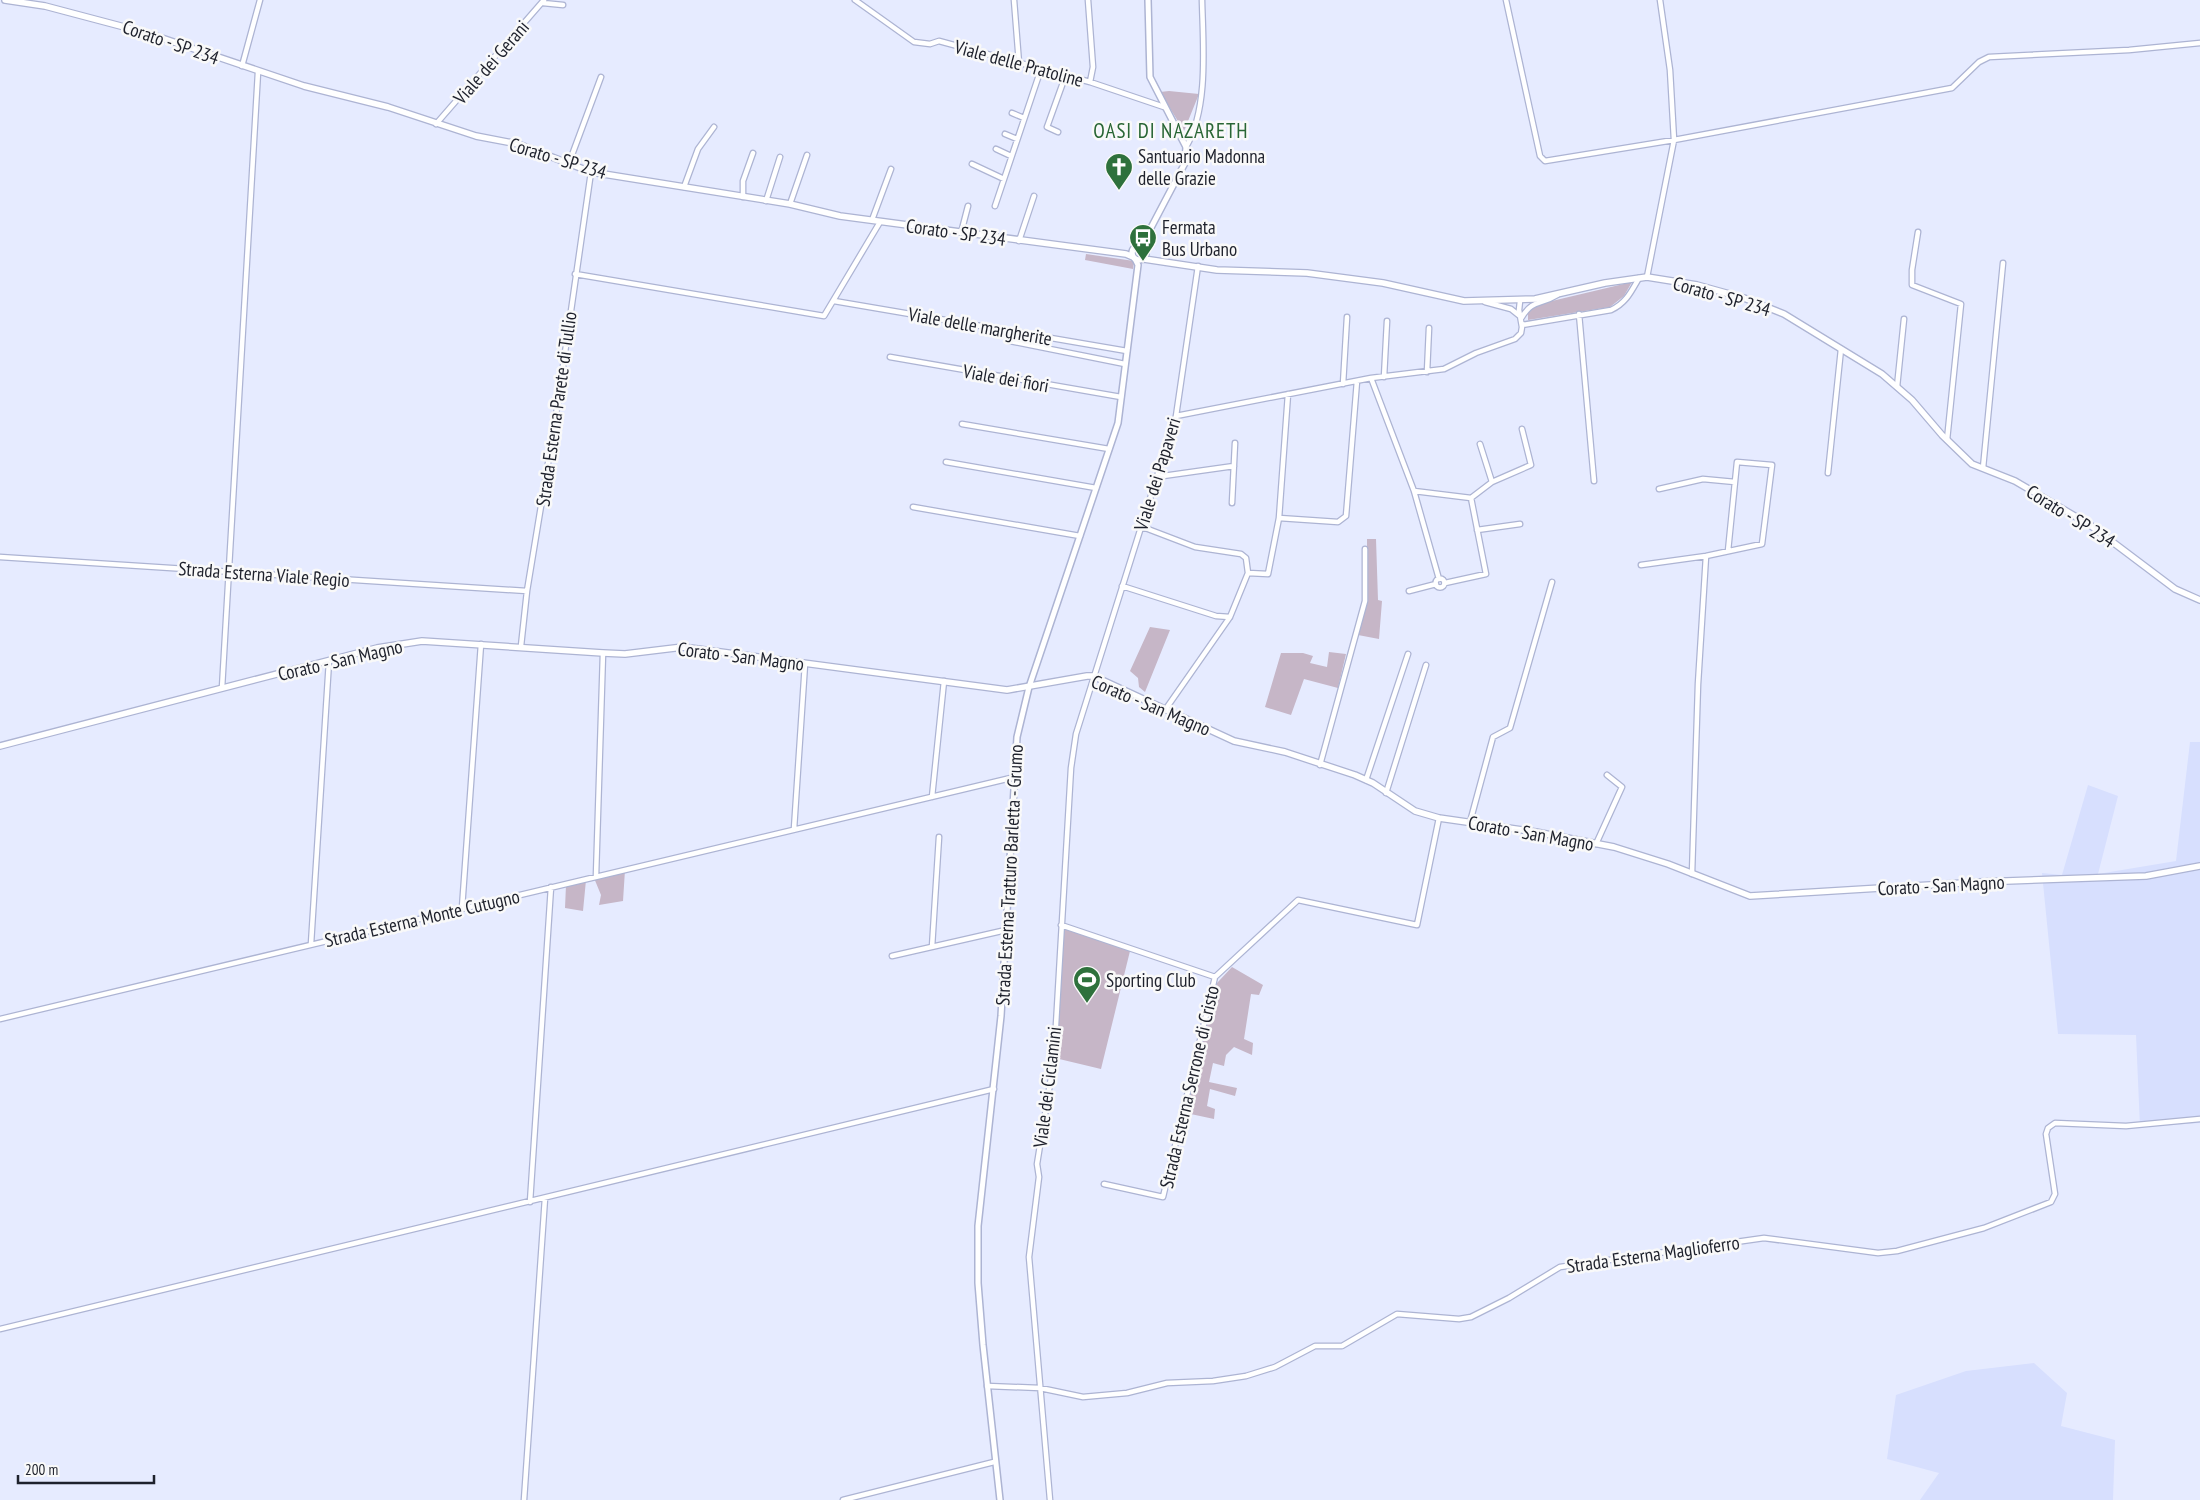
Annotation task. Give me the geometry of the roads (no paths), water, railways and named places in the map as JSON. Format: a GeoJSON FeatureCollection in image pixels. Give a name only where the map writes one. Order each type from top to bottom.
{"type":"FeatureCollection","features":[{"type":"Feature","properties":{"kind":"main road","name":"Corato - SP 234"},"geometry":{"type":"LineString","coordinates":[[5,0],[45,6],[155,35],[258,72],[388,108],[476,136],[518,144],[591,172],[790,204],[840,216],[1019,241],[1139,255],[1218,270],[1307,274],[1383,284],[1464,301],[1520,301],[1605,283],[1647,277],[1697,285],[1784,314],[1882,374],[1912,400],[1946,440],[1972,464],[2015,481],[2090,525],[2175,589],[2200,600]]}},
{"type":"Feature","properties":{"kind":"main road","name":"Corato - San Magno"},"geometry":{"type":"LineString","coordinates":[[0,746],[378,648],[422,641],[521,646],[546,650],[603,654],[625,654],[683,647],[1007,690],[1093,676],[1234,740],[1285,752],[1366,780],[1415,811],[1439,818],[1623,850],[1750,896],[1979,882],[2146,876],[2200,866]]}},
{"type":"Feature","properties":{"kind":"street"},"geometry":{"type":"LineString","coordinates":[[242,66],[260,0]]}},
{"type":"Feature","properties":{"kind":"street"},"geometry":{"type":"LineString","coordinates":[[1014,0],[1019,63]]}},
{"type":"Feature","properties":{"kind":"street"},"geometry":{"type":"LineString","coordinates":[[1088,0],[1093,67],[1090,82]]}},
{"type":"Feature","properties":{"kind":"street"},"geometry":{"type":"LineString","coordinates":[[1148,0],[1149,71],[1164,106],[1186,147]]}},
{"type":"Feature","properties":{"kind":"street"},"geometry":{"type":"LineString","coordinates":[[1186,147],[1194,134],[1202,90],[1202,0]]}},
{"type":"Feature","properties":{"kind":"street"},"geometry":{"type":"LineString","coordinates":[[1506,0],[1540,156],[1546,161],[1674,140],[1952,88],[1979,62],[1989,57],[2129,50],[2200,43]]}},
{"type":"Feature","properties":{"kind":"street"},"geometry":{"type":"LineString","coordinates":[[1647,277],[1674,140],[1670,70],[1660,0]]}},
{"type":"Feature","properties":{"kind":"street","name":"Viale delle Pratoline"},"geometry":{"type":"LineString","coordinates":[[857,1],[914,42],[930,44],[939,41],[1065,77],[1090,82],[1164,106]]}},
{"type":"Feature","properties":{"kind":"street"},"geometry":{"type":"LineString","coordinates":[[543,2],[563,5]]}},
{"type":"Feature","properties":{"kind":"street","name":"Viale dei Gerani"},"geometry":{"type":"LineString","coordinates":[[436,124],[543,2]]}},
{"type":"Feature","properties":{"kind":"street"},"geometry":{"type":"LineString","coordinates":[[995,206],[1041,69]]}},
{"type":"Feature","properties":{"kind":"street"},"geometry":{"type":"LineString","coordinates":[[222,688],[258,72]]}},
{"type":"Feature","properties":{"kind":"street"},"geometry":{"type":"LineString","coordinates":[[569,163],[601,77]]}},
{"type":"Feature","properties":{"kind":"street"},"geometry":{"type":"LineString","coordinates":[[1058,132],[1048,127],[1065,77]]}},
{"type":"Feature","properties":{"kind":"street"},"geometry":{"type":"LineString","coordinates":[[1012,113],[1024,118]]}},
{"type":"Feature","properties":{"kind":"street"},"geometry":{"type":"LineString","coordinates":[[684,187],[698,149],[714,127]]}},
{"type":"Feature","properties":{"kind":"street"},"geometry":{"type":"LineString","coordinates":[[1005,134],[1017,139]]}},
{"type":"Feature","properties":{"kind":"street","name":"Strada Esterna Tratturo Barletta - Grumo"},"geometry":{"type":"LineString","coordinates":[[1000,1500],[994,1462],[978,1283],[978,1226],[994,1089],[1006,930],[1017,738],[1029,687],[1118,423],[1139,255],[1144,241],[1185,163],[1186,147]]}},
{"type":"Feature","properties":{"kind":"street"},"geometry":{"type":"LineString","coordinates":[[996,149],[1011,156]]}},
{"type":"Feature","properties":{"kind":"street"},"geometry":{"type":"LineString","coordinates":[[743,197],[743,181],[754,153]]}},
{"type":"Feature","properties":{"kind":"street"},"geometry":{"type":"LineString","coordinates":[[790,204],[807,155]]}},
{"type":"Feature","properties":{"kind":"street"},"geometry":{"type":"LineString","coordinates":[[766,200],[780,157]]}},
{"type":"Feature","properties":{"kind":"street"},"geometry":{"type":"LineString","coordinates":[[972,164],[1004,179]]}},
{"type":"Feature","properties":{"kind":"street"},"geometry":{"type":"LineString","coordinates":[[872,220],[891,169]]}},
{"type":"Feature","properties":{"kind":"street","name":"Strada Esterna Parete di Tullio"},"geometry":{"type":"LineString","coordinates":[[521,646],[527,591],[556,415],[591,172]]}},
{"type":"Feature","properties":{"kind":"street"},"geometry":{"type":"LineString","coordinates":[[1019,241],[1034,196]]}},
{"type":"Feature","properties":{"kind":"street"},"geometry":{"type":"LineString","coordinates":[[961,233],[968,206]]}},
{"type":"Feature","properties":{"kind":"street"},"geometry":{"type":"LineString","coordinates":[[575,274],[824,316],[880,222]]}},
{"type":"Feature","properties":{"kind":"street"},"geometry":{"type":"LineString","coordinates":[[1918,232],[1912,270],[1912,286],[1961,304],[1946,440]]}},
{"type":"Feature","properties":{"kind":"street"},"geometry":{"type":"LineString","coordinates":[[1983,468],[2003,263]]}},
{"type":"Feature","properties":{"kind":"street","name":"Viale dei Papaveri"},"geometry":{"type":"LineString","coordinates":[[1093,676],[1176,416],[1198,266]]}},
{"type":"Feature","properties":{"kind":"street"},"geometry":{"type":"LineString","coordinates":[[1522,324],[1611,310],[1620,306],[1629,296],[1639,278]]}},
{"type":"Feature","properties":{"kind":"street"},"geometry":{"type":"LineString","coordinates":[[1522,318],[1528,308],[1535,302],[1550,300],[1558,294]]}},
{"type":"Feature","properties":{"kind":"street","name":"Viale delle margherite"},"geometry":{"type":"LineString","coordinates":[[834,301],[1127,351]]}},
{"type":"Feature","properties":{"kind":"street"},"geometry":{"type":"LineString","coordinates":[[1176,416],[1371,378],[1444,369],[1476,353],[1515,339],[1521,333],[1520,301]]}},
{"type":"Feature","properties":{"kind":"street"},"geometry":{"type":"LineString","coordinates":[[1483,302],[1511,310],[1522,318]]}},
{"type":"Feature","properties":{"kind":"street"},"geometry":{"type":"LineString","coordinates":[[1579,314],[1594,481]]}},
{"type":"Feature","properties":{"kind":"street"},"geometry":{"type":"LineString","coordinates":[[1343,384],[1347,317]]}},
{"type":"Feature","properties":{"kind":"street"},"geometry":{"type":"LineString","coordinates":[[1897,387],[1904,319]]}},
{"type":"Feature","properties":{"kind":"street"},"geometry":{"type":"LineString","coordinates":[[1384,377],[1387,321]]}},
{"type":"Feature","properties":{"kind":"street"},"geometry":{"type":"LineString","coordinates":[[1427,372],[1429,328]]}},
{"type":"Feature","properties":{"kind":"street"},"geometry":{"type":"LineString","coordinates":[[1010,341],[1125,364]]}},
{"type":"Feature","properties":{"kind":"street"},"geometry":{"type":"LineString","coordinates":[[1828,473],[1841,349]]}},
{"type":"Feature","properties":{"kind":"street","name":"Viale dei fiori"},"geometry":{"type":"LineString","coordinates":[[890,357],[1121,397]]}},
{"type":"Feature","properties":{"kind":"street"},"geometry":{"type":"LineString","coordinates":[[1371,378],[1414,491],[1440,588],[1445,583],[1486,574],[1471,498]]}},
{"type":"Feature","properties":{"kind":"street"},"geometry":{"type":"LineString","coordinates":[[1279,518],[1338,522],[1346,516],[1357,381]]}},
{"type":"Feature","properties":{"kind":"street"},"geometry":{"type":"LineString","coordinates":[[1248,573],[1268,574],[1279,518],[1288,394]]}},
{"type":"Feature","properties":{"kind":"street"},"geometry":{"type":"LineString","coordinates":[[962,424],[1109,449]]}},
{"type":"Feature","properties":{"kind":"street"},"geometry":{"type":"LineString","coordinates":[[1414,491],[1471,498],[1492,482],[1531,465],[1522,429]]}},
{"type":"Feature","properties":{"kind":"street"},"geometry":{"type":"LineString","coordinates":[[1232,503],[1235,443]]}},
{"type":"Feature","properties":{"kind":"street"},"geometry":{"type":"LineString","coordinates":[[1480,444],[1492,482]]}},
{"type":"Feature","properties":{"kind":"street"},"geometry":{"type":"LineString","coordinates":[[946,462],[1096,488]]}},
{"type":"Feature","properties":{"kind":"street"},"geometry":{"type":"LineString","coordinates":[[1641,565],[1706,556],[1762,544],[1772,465],[1737,462],[1728,551]]}},
{"type":"Feature","properties":{"kind":"street"},"geometry":{"type":"LineString","coordinates":[[1156,476],[1234,466]]}},
{"type":"Feature","properties":{"kind":"street"},"geometry":{"type":"LineString","coordinates":[[1659,489],[1703,479],[1735,482]]}},
{"type":"Feature","properties":{"kind":"street"},"geometry":{"type":"LineString","coordinates":[[913,507],[1080,536]]}},
{"type":"Feature","properties":{"kind":"street"},"geometry":{"type":"LineString","coordinates":[[1477,530],[1520,524]]}},
{"type":"Feature","properties":{"kind":"street"},"geometry":{"type":"LineString","coordinates":[[1140,526],[1195,546],[1241,554],[1246,558],[1248,573],[1230,617],[1165,710]]}},
{"type":"Feature","properties":{"kind":"street"},"geometry":{"type":"LineString","coordinates":[[1320,765],[1365,601],[1365,549]]}},
{"type":"Feature","properties":{"kind":"street"},"geometry":{"type":"LineString","coordinates":[[1692,874],[1698,684],[1706,556]]}},
{"type":"Feature","properties":{"kind":"street","name":"Strada Esterna Viale Regio"},"geometry":{"type":"LineString","coordinates":[[0,557],[527,591]]}},
{"type":"Feature","properties":{"kind":"street"},"geometry":{"type":"LineString","coordinates":[[1408,591],[1438,582]]}},
{"type":"Feature","properties":{"kind":"street"},"geometry":{"type":"LineString","coordinates":[[1470,822],[1493,737],[1510,728],[1552,582]]}},
{"type":"Feature","properties":{"kind":"street"},"geometry":{"type":"LineString","coordinates":[[1122,586],[1216,616],[1230,617]]}},
{"type":"Feature","properties":{"kind":"street"},"geometry":{"type":"LineString","coordinates":[[462,908],[481,644]]}},
{"type":"Feature","properties":{"kind":"street"},"geometry":{"type":"LineString","coordinates":[[596,876],[603,654]]}},
{"type":"Feature","properties":{"kind":"street"},"geometry":{"type":"LineString","coordinates":[[1366,780],[1408,654]]}},
{"type":"Feature","properties":{"kind":"street"},"geometry":{"type":"LineString","coordinates":[[311,944],[329,661]]}},
{"type":"Feature","properties":{"kind":"street"},"geometry":{"type":"LineString","coordinates":[[794,829],[805,664]]}},
{"type":"Feature","properties":{"kind":"street"},"geometry":{"type":"LineString","coordinates":[[1386,793],[1426,665]]}},
{"type":"Feature","properties":{"kind":"street","name":"Viale dei Ciclamini"},"geometry":{"type":"LineString","coordinates":[[1050,1500],[1030,1257],[1039,1177],[1036,1164],[1054,1060],[1070,768],[1076,734],[1093,676]]}},
{"type":"Feature","properties":{"kind":"street"},"geometry":{"type":"LineString","coordinates":[[932,797],[944,681]]}},
{"type":"Feature","properties":{"kind":"street"},"geometry":{"type":"LineString","coordinates":[[1596,844],[1622,787],[1607,775]]}},
{"type":"Feature","properties":{"kind":"street","name":"Strada Esterna Monte Cutugno"},"geometry":{"type":"LineString","coordinates":[[0,1018],[1015,777]]}},
{"type":"Feature","properties":{"kind":"street","name":"Strada Esterna Serrone di Cristo"},"geometry":{"type":"LineString","coordinates":[[1104,1184],[1163,1197],[1215,977],[1298,900],[1417,925],[1439,818]]}},
{"type":"Feature","properties":{"kind":"street"},"geometry":{"type":"LineString","coordinates":[[932,946],[939,837]]}},
{"type":"Feature","properties":{"kind":"street"},"geometry":{"type":"LineString","coordinates":[[530,1202],[551,887]]}},
{"type":"Feature","properties":{"kind":"street","name":"Strada Esterna Serrone di Cristo"},"geometry":{"type":"LineString","coordinates":[[1061,925],[1215,977]]}},
{"type":"Feature","properties":{"kind":"street"},"geometry":{"type":"LineString","coordinates":[[892,956],[1006,930]]}},
{"type":"Feature","properties":{"kind":"street"},"geometry":{"type":"LineString","coordinates":[[0,1329],[994,1089]]}},
{"type":"Feature","properties":{"kind":"street","name":"Strada Esterna Maglioferro"},"geometry":{"type":"LineString","coordinates":[[987,1386],[1040,1388],[1083,1397],[1127,1393],[1167,1383],[1213,1381],[1254,1374],[1275,1367],[1315,1346],[1342,1346],[1397,1314],[1471,1317],[1509,1298],[1560,1267],[1764,1238],[1878,1253],[1897,1251],[1984,1228],[2051,1202],[2055,1194],[2046,1134],[2048,1128],[2055,1123],[2126,1126],[2200,1119]]}},
{"type":"Feature","properties":{"kind":"street"},"geometry":{"type":"LineString","coordinates":[[524,1500],[545,1198]]}},
{"type":"Feature","properties":{"kind":"street"},"geometry":{"type":"LineString","coordinates":[[842,1500],[994,1462]]}},
{"type":"Feature","properties":{"kind":"place","name":"Santuario Madonna delle Grazie"},"geometry":{"type":"Point","coordinates":[1119,191]}},
{"type":"Feature","properties":{"kind":"place","name":"Fermata Bus Urbano"},"geometry":{"type":"Point","coordinates":[1143,262]}},
{"type":"Feature","properties":{"kind":"place","name":"Sporting Club"},"geometry":{"type":"Point","coordinates":[1087,1004]}},
{"type":"Feature","properties":{"kind":"district","name":"OASI DI NAZARETH"},"geometry":{"type":"Point","coordinates":[1171,130]}}]}
